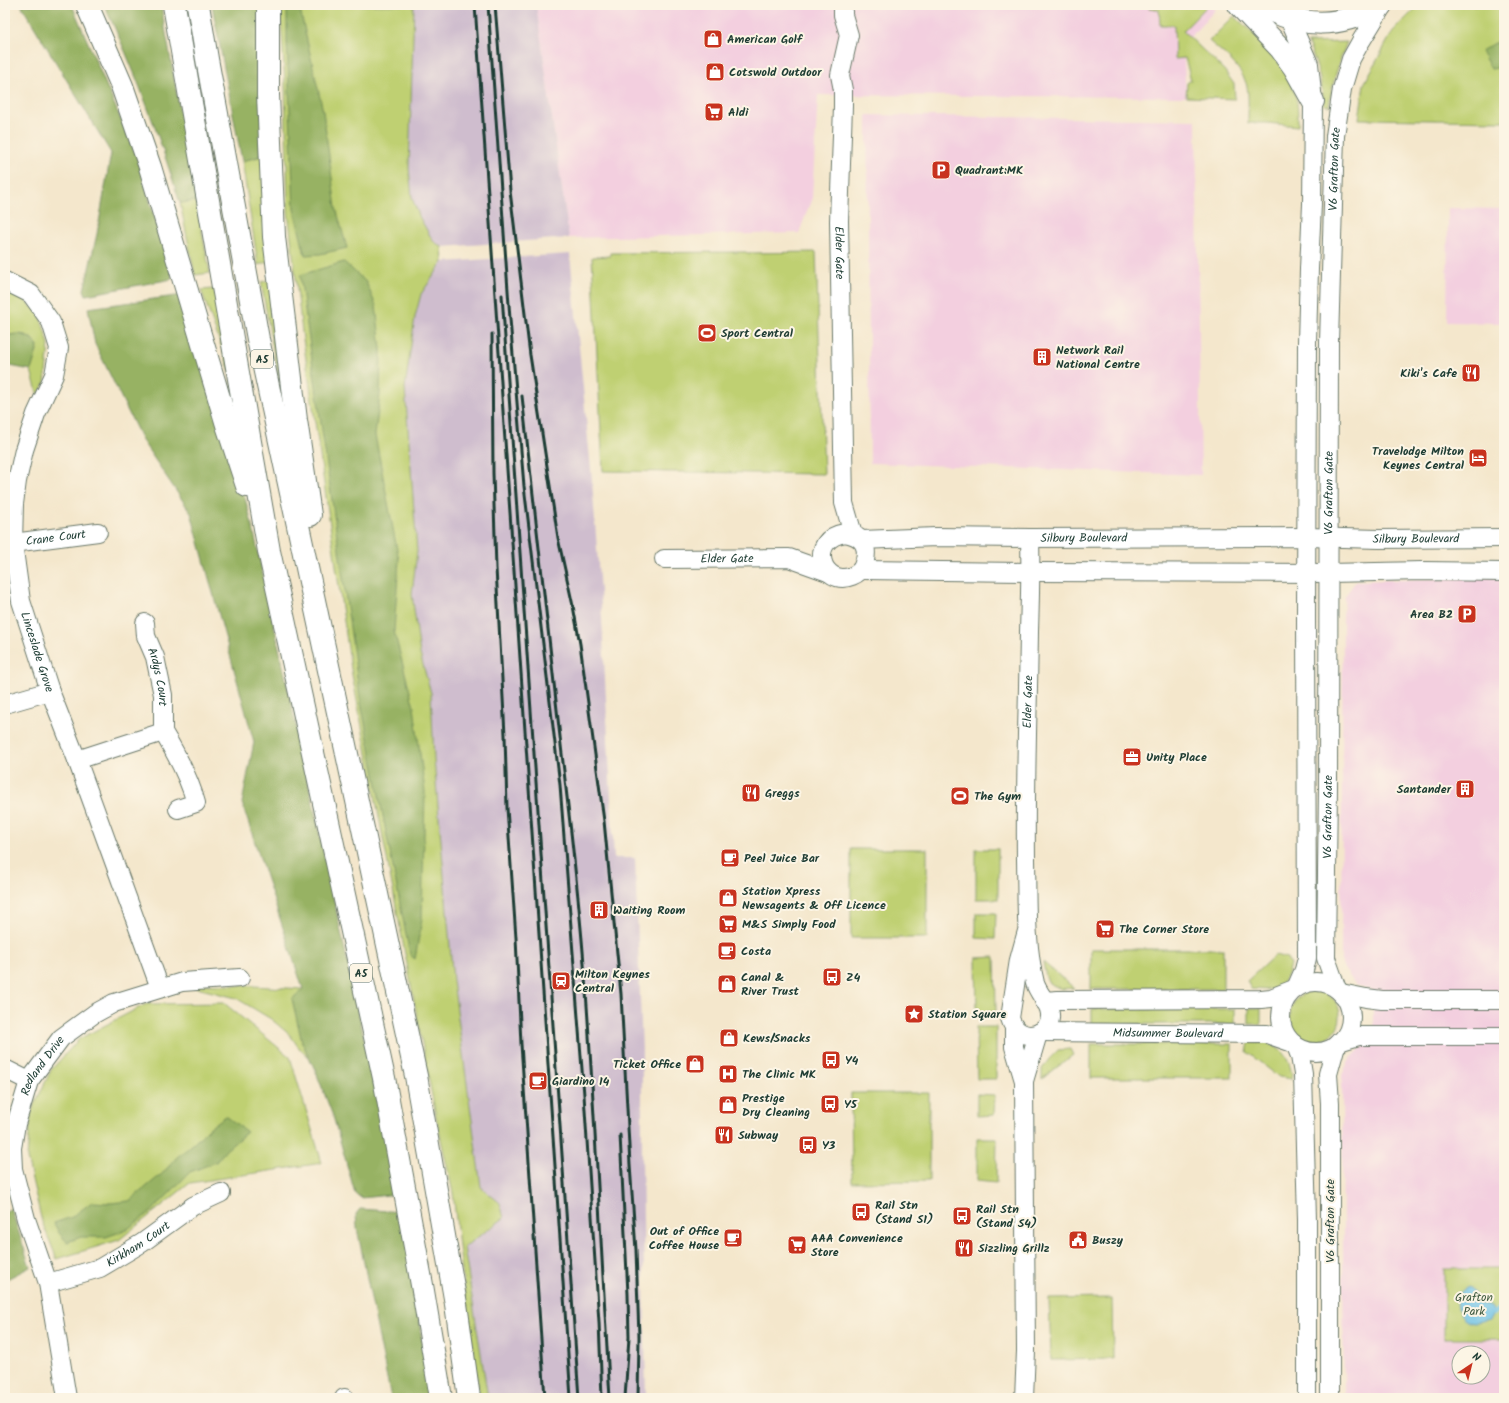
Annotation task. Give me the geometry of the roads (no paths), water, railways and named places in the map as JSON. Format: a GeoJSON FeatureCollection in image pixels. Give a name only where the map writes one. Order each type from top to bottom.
{"type":"FeatureCollection","features":[{"type":"Feature","properties":{"kind":"main road"},"geometry":{"type":"LineString","coordinates":[[87,5],[122,86],[150,167],[228,428],[269,551]]}},
{"type":"Feature","properties":{"kind":"main road","name":"A5"},"geometry":{"type":"LineString","coordinates":[[174,5],[269,551],[384,1078],[422,1284],[441,1398]]}},
{"type":"Feature","properties":{"kind":"main road","name":"A5"},"geometry":{"type":"LineString","coordinates":[[198,5],[258,339],[339,711],[416,1076],[456,1304],[469,1398]]}},
{"type":"Feature","properties":{"kind":"main road"},"geometry":{"type":"LineString","coordinates":[[268,5],[268,95],[274,237],[296,420],[339,711]]}},
{"type":"Feature","properties":{"kind":"main road"},"geometry":{"type":"LineString","coordinates":[[1251,10],[1314,23],[1337,22],[1364,14],[1382,5]]}},
{"type":"Feature","properties":{"kind":"main road"},"geometry":{"type":"LineString","coordinates":[[1251,10],[1294,67],[1313,100]]}},
{"type":"Feature","properties":{"kind":"street","name":"Elder Gate"},"geometry":{"type":"LineString","coordinates":[[843,5],[843,15],[849,35],[840,75],[843,106],[839,222],[844,503],[857,537]]}},
{"type":"Feature","properties":{"kind":"street","name":"V6 Grafton Gate"},"geometry":{"type":"LineString","coordinates":[[1339,991],[1326,958],[1329,640],[1329,342],[1336,136],[1342,89],[1352,59],[1382,5]]}},
{"type":"Feature","properties":{"kind":"street","name":"V6 Grafton Gate"},"geometry":{"type":"LineString","coordinates":[[1289,18],[1309,64],[1313,100],[1312,204],[1307,343],[1307,958],[1304,970],[1295,988]]}},
{"type":"Feature","properties":{"kind":"street","name":"Linceslade Grove"},"geometry":{"type":"LineString","coordinates":[[5,281],[31,294],[51,322],[59,348],[54,375],[36,414],[24,450],[14,504],[13,543],[21,601],[50,691],[77,760],[160,988]]}},
{"type":"Feature","properties":{"kind":"street","name":"Elder Gate"},"geometry":{"type":"LineString","coordinates":[[789,558],[827,541],[844,503]]}},
{"type":"Feature","properties":{"kind":"street","name":"Crane Court"},"geometry":{"type":"LineString","coordinates":[[13,543],[98,532]]}},
{"type":"Feature","properties":{"kind":"street"},"geometry":{"type":"LineString","coordinates":[[862,570],[866,550],[857,537],[845,533],[827,541],[821,554],[823,564],[828,572],[838,577],[847,578],[862,570],[1307,573],[1379,571],[1504,572]]}},
{"type":"Feature","properties":{"kind":"street","name":"Silbury Boulevard"},"geometry":{"type":"LineString","coordinates":[[857,537],[1219,539],[1307,537],[1379,539],[1504,538]]}},
{"type":"Feature","properties":{"kind":"street","name":"Elder Gate"},"geometry":{"type":"LineString","coordinates":[[1027,931],[1026,831],[1030,538]]}},
{"type":"Feature","properties":{"kind":"street","name":"Elder Gate"},"geometry":{"type":"LineString","coordinates":[[664,559],[789,558],[828,572]]}},
{"type":"Feature","properties":{"kind":"street","name":"Ardys Court"},"geometry":{"type":"LineString","coordinates":[[145,623],[146,636],[155,657],[163,695],[163,732]]}},
{"type":"Feature","properties":{"kind":"street"},"geometry":{"type":"LineString","coordinates":[[5,704],[50,691]]}},
{"type":"Feature","properties":{"kind":"street"},"geometry":{"type":"LineString","coordinates":[[77,760],[163,732],[181,762],[192,787],[196,803],[178,809]]}},
{"type":"Feature","properties":{"kind":"street"},"geometry":{"type":"LineString","coordinates":[[1027,931],[1035,982],[1049,1010],[1050,1019],[1046,1027],[1039,1033],[1026,1035],[1021,1034],[1014,1027],[1010,1018],[1019,960],[1027,931]]}},
{"type":"Feature","properties":{"kind":"street","name":"Redland Drive"},"geometry":{"type":"LineString","coordinates":[[67,1398],[48,1283],[26,1219],[13,1169],[12,1148],[16,1124],[29,1081],[61,1038],[94,1014],[114,1003],[182,982],[240,978]]}},
{"type":"Feature","properties":{"kind":"street"},"geometry":{"type":"LineString","coordinates":[[1011,1008],[1018,999],[1027,995],[1036,996],[1044,1001],[1261,999],[1271,998],[1302,984],[1317,982],[1324,983],[1339,991],[1366,998],[1382,1000],[1504,1000]]}},
{"type":"Feature","properties":{"kind":"street"},"geometry":{"type":"LineString","coordinates":[[1295,988],[1285,999],[1281,1010],[1281,1023],[1285,1034],[1295,1045],[1303,1049],[1316,1052],[1359,1036],[1504,1036]]}},
{"type":"Feature","properties":{"kind":"street"},"geometry":{"type":"LineString","coordinates":[[1338,1044],[1349,1027],[1351,1018],[1347,1000],[1339,991]]}},
{"type":"Feature","properties":{"kind":"street"},"geometry":{"type":"LineString","coordinates":[[1014,1027],[1014,1048],[1024,1081],[1024,1280],[1026,1351],[1024,1398]]}},
{"type":"Feature","properties":{"kind":"street"},"geometry":{"type":"LineString","coordinates":[[1024,1081],[1039,1033]]}},
{"type":"Feature","properties":{"kind":"street","name":"Midsummer Boulevard"},"geometry":{"type":"LineString","coordinates":[[1039,1033],[1260,1034],[1275,1036],[1295,1045]]}},
{"type":"Feature","properties":{"kind":"street","name":"V6 Grafton Gate"},"geometry":{"type":"LineString","coordinates":[[1330,1398],[1330,1103],[1328,1074],[1338,1044]]}},
{"type":"Feature","properties":{"kind":"street","name":"V6 Grafton Gate"},"geometry":{"type":"LineString","coordinates":[[1295,1045],[1303,1074],[1307,1220],[1307,1398]]}},
{"type":"Feature","properties":{"kind":"street"},"geometry":{"type":"LineString","coordinates":[[5,1069],[29,1081]]}},
{"type":"Feature","properties":{"kind":"street","name":"Kirkham Court"},"geometry":{"type":"LineString","coordinates":[[48,1283],[100,1268],[142,1243],[193,1206],[221,1193]]}},
{"type":"Feature","properties":{"kind":"water"},"geometry":{"type":"Polygon","coordinates":[[[1468,1287],[1473,1291],[1479,1305],[1486,1305],[1491,1308],[1493,1313],[1489,1319],[1472,1322],[1464,1318],[1459,1312],[1457,1304],[1458,1296],[1468,1287]]]}},
{"type":"Feature","properties":{"kind":"waterway"},"geometry":{"type":"LineString","coordinates":[[1493,1313],[1504,1309]]}},
{"type":"Feature","properties":{"kind":"railway"},"geometry":{"type":"LineString","coordinates":[[475,5],[571,1398]]}},
{"type":"Feature","properties":{"kind":"railway"},"geometry":{"type":"LineString","coordinates":[[488,5],[510,319],[524,486],[560,785],[584,1095],[599,1322],[602,1398]]}},
{"type":"Feature","properties":{"kind":"railway"},"geometry":{"type":"LineString","coordinates":[[495,5],[510,191],[530,355],[558,538],[580,644],[604,821],[621,994],[636,1250],[639,1337],[638,1398]]}},
{"type":"Feature","properties":{"kind":"railway"},"geometry":{"type":"LineString","coordinates":[[502,295],[579,1398]]}},
{"type":"Feature","properties":{"kind":"railway"},"geometry":{"type":"LineString","coordinates":[[492,334],[493,473],[496,568],[505,735],[507,808],[545,1398]]}},
{"type":"Feature","properties":{"kind":"railway"},"geometry":{"type":"LineString","coordinates":[[522,396],[582,934],[610,1398]]}},
{"type":"Feature","properties":{"kind":"railway"},"geometry":{"type":"LineString","coordinates":[[620,1135],[629,1337],[625,1398]]}},
{"type":"Feature","properties":{"kind":"place","name":"American Golf"},"geometry":{"type":"Point","coordinates":[713,39]}},
{"type":"Feature","properties":{"kind":"place","name":"Cotswold Outdoor"},"geometry":{"type":"Point","coordinates":[715,72]}},
{"type":"Feature","properties":{"kind":"place","name":"Aldi"},"geometry":{"type":"Point","coordinates":[714,112]}},
{"type":"Feature","properties":{"kind":"place","name":"Quadrant:MK"},"geometry":{"type":"Point","coordinates":[941,170]}},
{"type":"Feature","properties":{"kind":"place","name":"Sport Central"},"geometry":{"type":"Point","coordinates":[707,333]}},
{"type":"Feature","properties":{"kind":"place","name":"Network Rail National Centre"},"geometry":{"type":"Point","coordinates":[1042,357]}},
{"type":"Feature","properties":{"kind":"place","name":"Kiki's Cafe"},"geometry":{"type":"Point","coordinates":[1471,373]}},
{"type":"Feature","properties":{"kind":"place","name":"Travelodge Milton Keynes Central"},"geometry":{"type":"Point","coordinates":[1478,458]}},
{"type":"Feature","properties":{"kind":"place","name":"Area B2"},"geometry":{"type":"Point","coordinates":[1467,614]}},
{"type":"Feature","properties":{"kind":"place","name":"Unity Place"},"geometry":{"type":"Point","coordinates":[1132,757]}},
{"type":"Feature","properties":{"kind":"place","name":"Santander"},"geometry":{"type":"Point","coordinates":[1465,789]}},
{"type":"Feature","properties":{"kind":"place","name":"Greggs"},"geometry":{"type":"Point","coordinates":[751,793]}},
{"type":"Feature","properties":{"kind":"place","name":"The Gym"},"geometry":{"type":"Point","coordinates":[960,796]}},
{"type":"Feature","properties":{"kind":"place","name":"Peel Juice Bar"},"geometry":{"type":"Point","coordinates":[730,858]}},
{"type":"Feature","properties":{"kind":"place","name":"Station Xpress Newsagents & Off Licence"},"geometry":{"type":"Point","coordinates":[728,898]}},
{"type":"Feature","properties":{"kind":"place","name":"Waiting Room"},"geometry":{"type":"Point","coordinates":[599,910]}},
{"type":"Feature","properties":{"kind":"place","name":"M&S Simply Food"},"geometry":{"type":"Point","coordinates":[728,924]}},
{"type":"Feature","properties":{"kind":"place","name":"The Corner Store"},"geometry":{"type":"Point","coordinates":[1105,929]}},
{"type":"Feature","properties":{"kind":"place","name":"Costa"},"geometry":{"type":"Point","coordinates":[727,951]}},
{"type":"Feature","properties":{"kind":"place","name":"Z4"},"geometry":{"type":"Point","coordinates":[832,977]}},
{"type":"Feature","properties":{"kind":"place","name":"Milton Keynes Central"},"geometry":{"type":"Point","coordinates":[561,981]}},
{"type":"Feature","properties":{"kind":"place","name":"Canal & River Trust"},"geometry":{"type":"Point","coordinates":[727,984]}},
{"type":"Feature","properties":{"kind":"place","name":"Station Square"},"geometry":{"type":"Point","coordinates":[914,1014]}},
{"type":"Feature","properties":{"kind":"place","name":"Kews/Snacks"},"geometry":{"type":"Point","coordinates":[729,1038]}},
{"type":"Feature","properties":{"kind":"place","name":"Y4"},"geometry":{"type":"Point","coordinates":[831,1060]}},
{"type":"Feature","properties":{"kind":"place","name":"Ticket Office"},"geometry":{"type":"Point","coordinates":[695,1064]}},
{"type":"Feature","properties":{"kind":"place","name":"The Clinic MK"},"geometry":{"type":"Point","coordinates":[728,1074]}},
{"type":"Feature","properties":{"kind":"place","name":"Giardino 14"},"geometry":{"type":"Point","coordinates":[538,1081]}},
{"type":"Feature","properties":{"kind":"place","name":"Y5"},"geometry":{"type":"Point","coordinates":[830,1104]}},
{"type":"Feature","properties":{"kind":"place","name":"Prestige Dry Cleaning"},"geometry":{"type":"Point","coordinates":[728,1105]}},
{"type":"Feature","properties":{"kind":"place","name":"Subway"},"geometry":{"type":"Point","coordinates":[724,1135]}},
{"type":"Feature","properties":{"kind":"place","name":"Y3"},"geometry":{"type":"Point","coordinates":[808,1145]}},
{"type":"Feature","properties":{"kind":"place","name":"Rail Stn (Stand S1)"},"geometry":{"type":"Point","coordinates":[861,1212]}},
{"type":"Feature","properties":{"kind":"place","name":"Rail Stn (Stand S4)"},"geometry":{"type":"Point","coordinates":[962,1216]}},
{"type":"Feature","properties":{"kind":"place","name":"Out of Office Coffee House"},"geometry":{"type":"Point","coordinates":[733,1238]}},
{"type":"Feature","properties":{"kind":"place","name":"Buszy"},"geometry":{"type":"Point","coordinates":[1078,1240]}},
{"type":"Feature","properties":{"kind":"place","name":"AAA Convenience Store"},"geometry":{"type":"Point","coordinates":[797,1245]}},
{"type":"Feature","properties":{"kind":"place","name":"Sizzling Grillz"},"geometry":{"type":"Point","coordinates":[964,1248]}},
{"type":"Feature","properties":{"kind":"park label","name":"Grafton Park"},"geometry":{"type":"Point","coordinates":[1474,1304]}}]}
